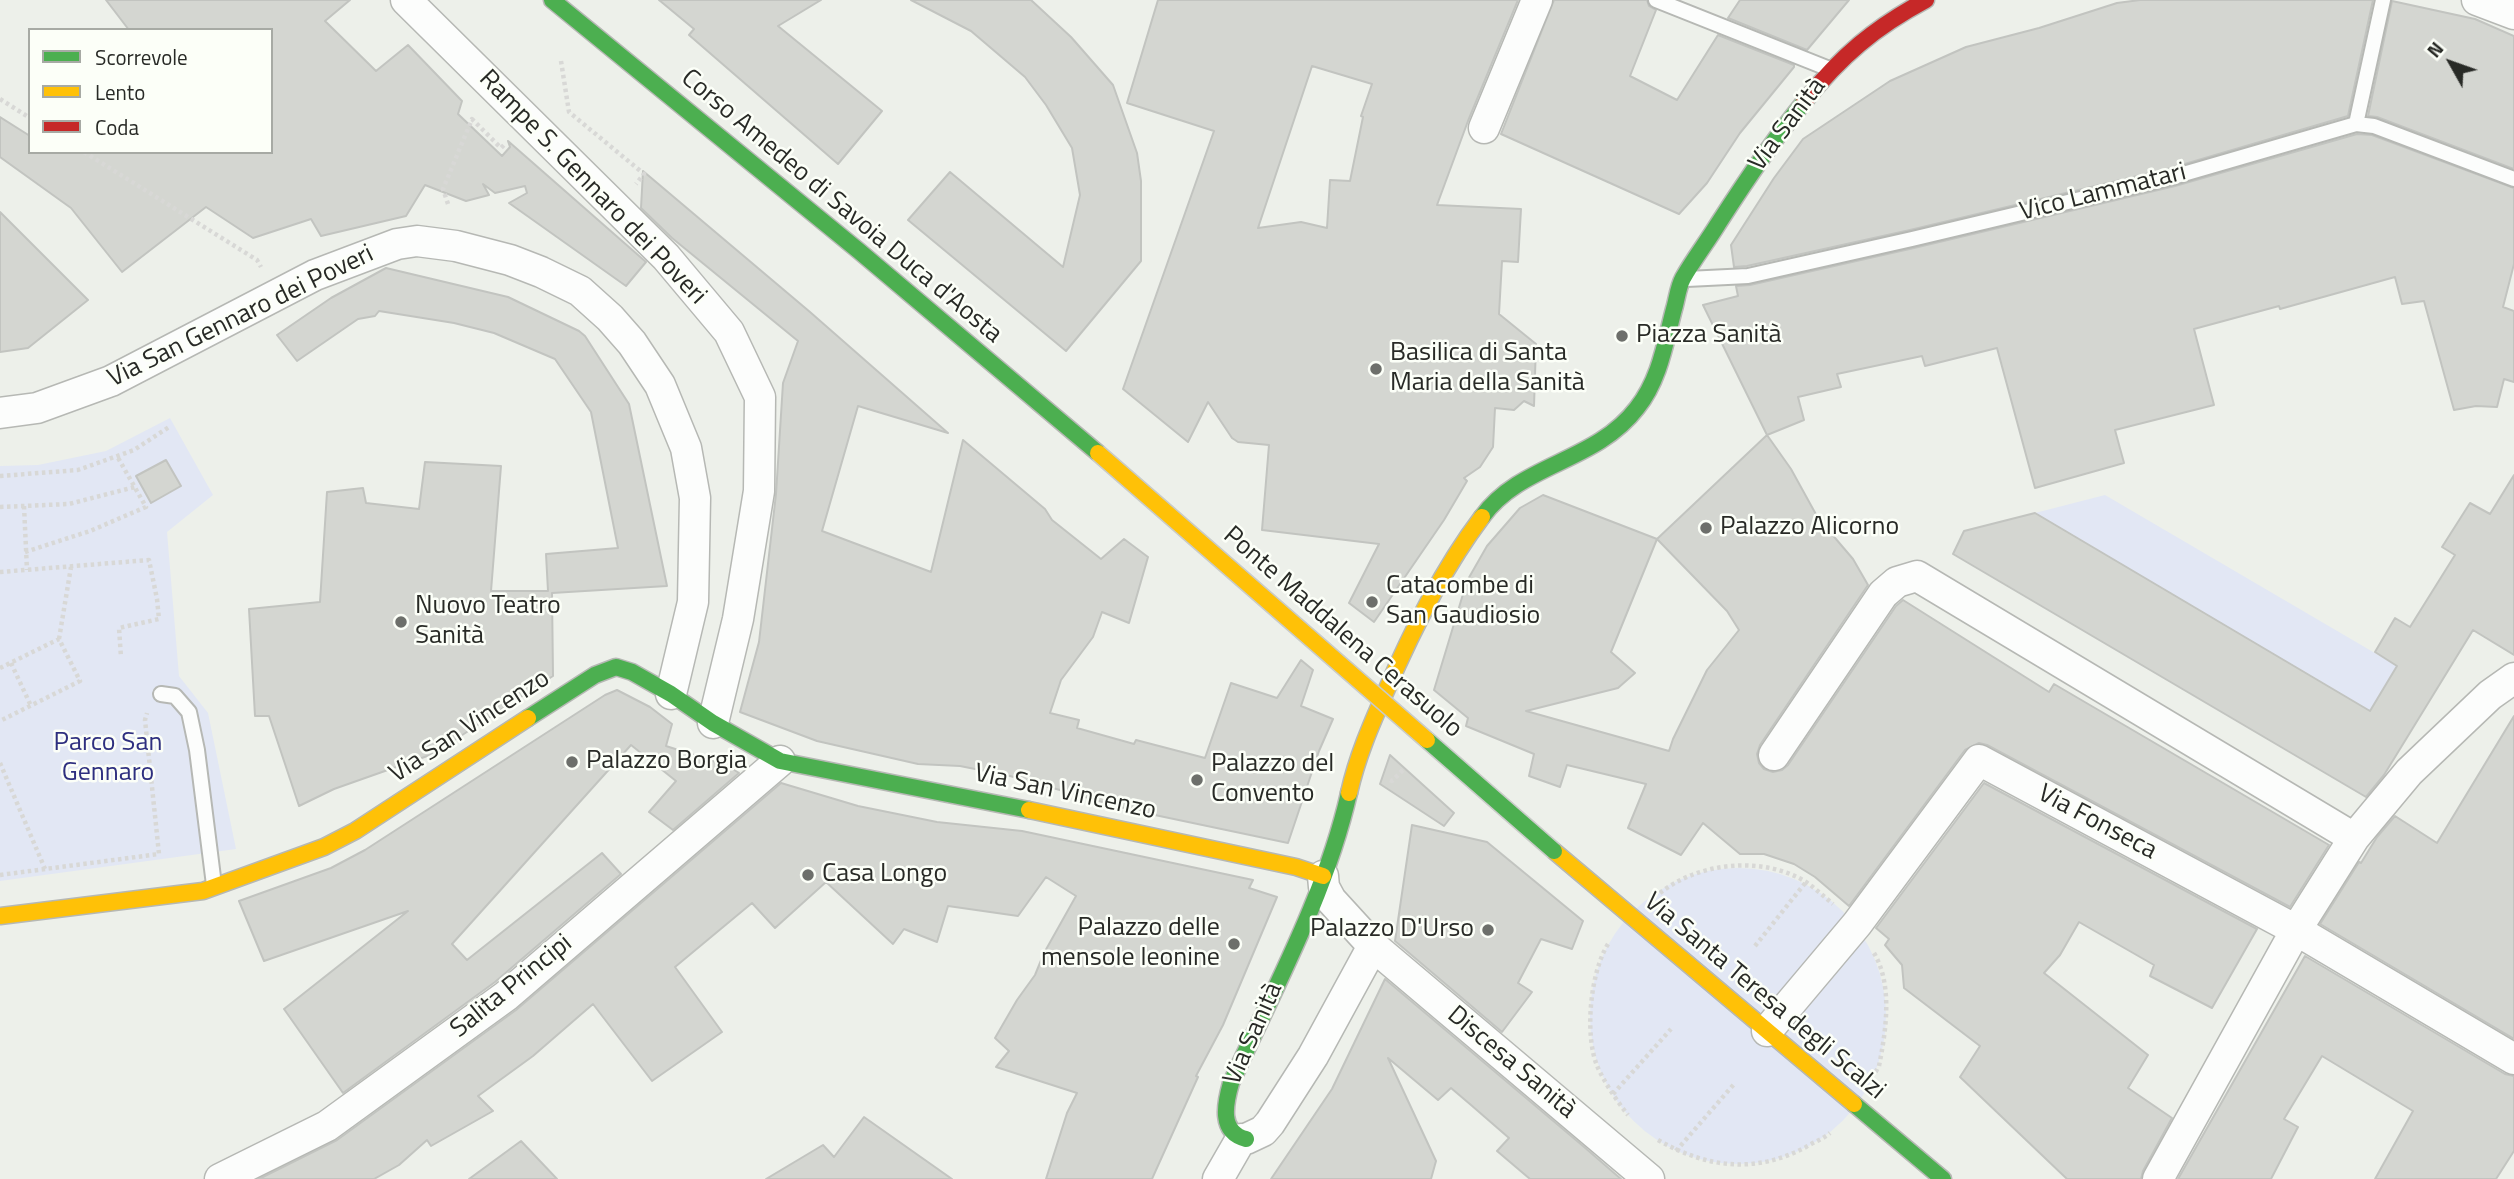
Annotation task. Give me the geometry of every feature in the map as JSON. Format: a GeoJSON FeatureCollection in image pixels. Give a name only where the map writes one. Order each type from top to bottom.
{"type":"FeatureCollection","features":[{"type":"Feature","properties":{"kind":"street","name":"Rampe S. Gennaro dei Poveri"},"geometry":{"type":"LineString","coordinates":[[406,0],[666,257],[729,332],[760,397],[759,491],[738,618],[713,723]]}},
{"type":"Feature","properties":{"kind":"street","name":"Corso Amedeo di Savoia Duca d'Aosta"},"geometry":{"type":"LineString","coordinates":[[552,0],[848,242],[1098,453]]}},
{"type":"Feature","properties":{"kind":"street"},"geometry":{"type":"LineString","coordinates":[[1484,128],[1537,0]]}},
{"type":"Feature","properties":{"kind":"street","name":"Via Sanità"},"geometry":{"type":"LineString","coordinates":[[1243,1139],[1231,1131],[1226,1122],[1224,1111],[1231,1083],[1323,876],[1343,819],[1357,758],[1411,634],[1449,565],[1488,508],[1507,490],[1590,449],[1636,410],[1658,371],[1682,280],[1768,148],[1830,69],[1894,17],[1926,0]]}},
{"type":"Feature","properties":{"kind":"street"},"geometry":{"type":"LineString","coordinates":[[2477,0],[2514,14]]}},
{"type":"Feature","properties":{"kind":"street","name":"Via San Gennaro dei Poveri"},"geometry":{"type":"LineString","coordinates":[[0,413],[37,408],[111,381],[315,275],[397,244],[417,241],[456,246],[510,260],[541,272],[580,291],[610,318],[632,343],[660,385],[686,448],[695,498],[693,602],[671,694]]}},
{"type":"Feature","properties":{"kind":"street","name":"Ponte Maddalena Cerasuolo"},"geometry":{"type":"LineString","coordinates":[[1098,453],[1554,851]]}},
{"type":"Feature","properties":{"kind":"street"},"geometry":{"type":"LineString","coordinates":[[1774,755],[1883,594],[1896,582],[1917,576],[2354,838]]}},
{"type":"Feature","properties":{"kind":"street","name":"Via San Vincenzo"},"geometry":{"type":"LineString","coordinates":[[0,916],[203,891],[324,847],[355,831],[595,675],[615,667],[632,672],[671,694],[713,723],[780,761],[1291,866],[1323,876]]}},
{"type":"Feature","properties":{"kind":"street"},"geometry":{"type":"LineString","coordinates":[[2158,1179],[2296,930],[2354,838],[2409,772],[2490,695],[2514,678]]}},
{"type":"Feature","properties":{"kind":"street","name":"Via Fonseca"},"geometry":{"type":"LineString","coordinates":[[1767,1031],[1857,924],[1979,760],[2296,930],[2514,1059]]}},
{"type":"Feature","properties":{"kind":"street","name":"Salita Principi"},"geometry":{"type":"LineString","coordinates":[[220,1179],[327,1126],[506,996],[780,761]]}},
{"type":"Feature","properties":{"kind":"street","name":"Via Santa Teresa degli Scalzi"},"geometry":{"type":"LineString","coordinates":[[1554,851],[1943,1179]]}},
{"type":"Feature","properties":{"kind":"street","name":"Discesa Sanità"},"geometry":{"type":"LineString","coordinates":[[1323,876],[1324,887],[1345,918],[1373,946],[1649,1179]]}},
{"type":"Feature","properties":{"kind":"street"},"geometry":{"type":"LineString","coordinates":[[1304,923],[1313,917],[1324,915],[1345,918]]}},
{"type":"Feature","properties":{"kind":"street"},"geometry":{"type":"LineString","coordinates":[[1218,1179],[1243,1139],[1263,1131],[1270,1122],[1313,1056],[1373,946]]}},
{"type":"Feature","properties":{"kind":"lane"},"geometry":{"type":"LineString","coordinates":[[1656,0],[1830,69]]}},
{"type":"Feature","properties":{"kind":"lane"},"geometry":{"type":"LineString","coordinates":[[2356,124],[2383,0]]}},
{"type":"Feature","properties":{"kind":"lane","name":"Vico Lammatari"},"geometry":{"type":"LineString","coordinates":[[1682,280],[1748,276],[1912,239],[2173,177],[2356,124],[2374,126],[2514,179]]}},
{"type":"Feature","properties":{"kind":"lane"},"geometry":{"type":"LineString","coordinates":[[161,694],[175,696],[189,712],[197,750],[214,887]]}},
{"type":"Feature","properties":{"kind":"path"},"geometry":{"type":"LineString","coordinates":[[561,61],[569,112],[575,116]]}},
{"type":"Feature","properties":{"kind":"path"},"geometry":{"type":"LineString","coordinates":[[0,99],[28,117]]}},
{"type":"Feature","properties":{"kind":"path"},"geometry":{"type":"LineString","coordinates":[[448,204],[443,189],[472,119],[501,148]]}},
{"type":"Feature","properties":{"kind":"path"},"geometry":{"type":"LineString","coordinates":[[87,154],[257,260],[263,271]]}},
{"type":"Feature","properties":{"kind":"path"},"geometry":{"type":"LineString","coordinates":[[0,477],[78,470],[134,450],[169,427]]}},
{"type":"Feature","properties":{"kind":"path"},"geometry":{"type":"LineString","coordinates":[[25,552],[90,531],[146,507],[117,456]]}},
{"type":"Feature","properties":{"kind":"path"},"geometry":{"type":"LineString","coordinates":[[0,507],[69,504],[135,487]]}},
{"type":"Feature","properties":{"kind":"path"},"geometry":{"type":"LineString","coordinates":[[24,506],[27,570]]}},
{"type":"Feature","properties":{"kind":"path"},"geometry":{"type":"LineString","coordinates":[[0,572],[149,560],[159,619],[119,628],[121,657]]}},
{"type":"Feature","properties":{"kind":"path"},"geometry":{"type":"LineString","coordinates":[[0,721],[80,681],[59,639],[71,567]]}},
{"type":"Feature","properties":{"kind":"path"},"geometry":{"type":"LineString","coordinates":[[0,668],[59,639]]}},
{"type":"Feature","properties":{"kind":"path"},"geometry":{"type":"LineString","coordinates":[[11,663],[31,706]]}},
{"type":"Feature","properties":{"kind":"path"},"geometry":{"type":"LineString","coordinates":[[0,875],[159,854],[145,720],[151,702],[161,694]]}},
{"type":"Feature","properties":{"kind":"path"},"geometry":{"type":"LineString","coordinates":[[0,763],[45,869]]}},
{"type":"Feature","properties":{"kind":"path"},"geometry":{"type":"LineString","coordinates":[[1392,781],[1404,768]]}},
{"type":"Feature","properties":{"kind":"path"},"geometry":{"type":"LineString","coordinates":[[1755,946],[1807,882]]}},
{"type":"Feature","properties":{"kind":"path"},"geometry":{"type":"LineString","coordinates":[[1613,1094],[1671,1029]]}},
{"type":"Feature","properties":{"kind":"path"},"geometry":{"type":"LineString","coordinates":[[1676,1151],[1735,1083]]}},
{"type":"Feature","properties":{"kind":"green space","name":"Parco San Gennaro"},"geometry":{"type":"Polygon","coordinates":[[[170,418],[213,495],[167,532],[179,676],[208,713],[236,849],[0,881],[0,466],[38,465],[106,451],[170,418]]]}},
{"type":"Feature","properties":{"kind":"green space"},"geometry":{"type":"Polygon","coordinates":[[[2105,495],[2397,666],[2370,711],[2035,513],[2105,495]]]}},
{"type":"Feature","properties":{"kind":"green space"},"geometry":{"type":"Polygon","coordinates":[[[1723,868],[1753,868],[1781,874],[1808,885],[1832,901],[1853,922],[1869,946],[1880,973],[1886,1016],[1884,1045],[1869,1086],[1853,1110],[1832,1131],[1808,1147],[1781,1158],[1753,1164],[1723,1164],[1695,1158],[1668,1147],[1644,1131],[1623,1110],[1607,1086],[1596,1059],[1590,1031],[1590,1001],[1596,973],[1607,946],[1623,922],[1644,901],[1668,885],[1695,874],[1723,868]]]}},
{"type":"Feature","properties":{"kind":"building"},"geometry":{"type":"Polygon","coordinates":[[[106,0],[350,0],[325,21],[376,71],[408,45],[462,101],[458,114],[502,156],[510,147],[508,141],[646,262],[626,286],[509,203],[527,193],[525,186],[495,193],[483,184],[489,195],[466,201],[425,185],[406,216],[321,236],[311,219],[253,238],[206,207],[122,272],[71,208],[0,157],[0,117],[28,135],[28,154],[273,154],[273,28],[127,28],[106,0]]]}},
{"type":"Feature","properties":{"kind":"building"},"geometry":{"type":"Polygon","coordinates":[[[659,0],[821,0],[778,26],[882,111],[838,164],[689,35],[694,29],[659,0]]]}},
{"type":"Feature","properties":{"kind":"building"},"geometry":{"type":"Polygon","coordinates":[[[911,0],[1031,0],[1071,37],[1113,85],[1137,153],[1141,181],[1141,261],[1066,351],[908,220],[950,172],[1063,267],[1080,195],[1072,148],[1025,77],[971,31],[911,0]]]}},
{"type":"Feature","properties":{"kind":"building"},"geometry":{"type":"Polygon","coordinates":[[[1158,0],[1518,0],[1437,205],[1521,209],[1518,262],[1502,261],[1499,314],[1536,344],[1534,406],[1524,401],[1514,410],[1495,408],[1493,447],[1480,467],[1464,478],[1467,481],[1444,520],[1374,622],[1349,603],[1379,544],[1262,530],[1269,445],[1238,442],[1232,438],[1208,402],[1188,442],[1123,389],[1214,131],[1127,103],[1158,0]],[[1312,66],[1258,228],[1301,222],[1327,228],[1330,180],[1350,181],[1363,117],[1361,116],[1372,84],[1312,66]]]}},
{"type":"Feature","properties":{"kind":"building"},"geometry":{"type":"Polygon","coordinates":[[[1554,0],[1647,0],[1649,6],[1656,10],[1630,76],[1677,100],[1718,35],[1794,67],[1740,133],[1707,183],[1679,214],[1501,134],[1554,0]]]}},
{"type":"Feature","properties":{"kind":"building"},"geometry":{"type":"Polygon","coordinates":[[[1740,0],[1849,0],[1807,50],[1728,18],[1740,0]]]}},
{"type":"Feature","properties":{"kind":"building"},"geometry":{"type":"Polygon","coordinates":[[[2140,0],[2373,0],[2348,116],[2171,168],[1910,230],[1734,267],[1731,245],[1803,139],[1890,81],[1966,47],[2039,28],[2117,3],[2140,0]]]}},
{"type":"Feature","properties":{"kind":"building"},"geometry":{"type":"Polygon","coordinates":[[[2392,1],[2475,19],[2514,36],[2514,169],[2377,117],[2368,116],[2392,1]]]}},
{"type":"Feature","properties":{"kind":"building"},"geometry":{"type":"Polygon","coordinates":[[[2357,134],[2372,135],[2514,188],[2514,264],[2503,307],[2514,311],[2514,382],[2504,379],[2497,407],[2476,406],[2454,410],[2424,301],[2402,304],[2395,277],[2280,309],[2279,306],[2194,329],[2214,405],[2115,430],[2124,463],[2035,488],[1997,348],[1925,366],[1922,356],[1837,374],[1841,387],[1798,397],[1804,420],[1767,435],[1703,305],[1738,296],[1736,286],[1914,248],[2175,186],[2357,134]]]}},
{"type":"Feature","properties":{"kind":"building"},"geometry":{"type":"Polygon","coordinates":[[[643,171],[948,433],[858,406],[822,531],[931,572],[963,440],[1045,509],[1052,520],[1101,559],[1124,539],[1148,557],[1129,623],[1102,612],[1093,637],[1061,680],[1050,713],[1079,720],[1077,728],[1134,744],[1136,740],[1205,758],[1231,683],[1277,698],[1301,660],[1313,670],[1301,706],[1333,719],[1319,751],[1288,843],[1131,810],[1010,776],[960,766],[918,764],[817,741],[740,712],[759,642],[776,494],[783,383],[798,341],[672,238],[641,208],[643,171]]]}},
{"type":"Feature","properties":{"kind":"building"},"geometry":{"type":"Polygon","coordinates":[[[0,212],[88,300],[28,348],[0,352],[0,212]]]}},
{"type":"Feature","properties":{"kind":"building","name":"Nuovo Teatro Sanità"},"geometry":{"type":"Polygon","coordinates":[[[386,268],[508,297],[585,336],[629,404],[667,586],[552,593],[553,676],[433,754],[334,789],[299,806],[269,716],[255,716],[249,609],[320,602],[327,492],[363,488],[366,503],[419,509],[425,462],[501,466],[491,591],[548,591],[546,554],[618,548],[591,412],[555,359],[494,333],[454,323],[379,311],[375,316],[358,319],[297,361],[277,335],[331,298],[386,268]]]}},
{"type":"Feature","properties":{"kind":"building"},"geometry":{"type":"Polygon","coordinates":[[[1767,435],[1791,469],[1818,518],[1853,559],[1868,585],[1760,745],[1757,754],[1764,769],[1773,772],[1788,765],[1896,606],[1903,600],[2049,692],[2054,684],[2329,845],[2290,907],[1979,743],[1965,750],[1849,906],[1815,877],[1794,864],[1764,854],[1740,854],[1703,823],[1681,855],[1628,828],[1646,784],[1567,765],[1560,787],[1529,776],[1534,754],[1466,726],[1468,718],[1434,690],[1467,581],[1487,546],[1520,508],[1543,495],[1657,539],[1767,435]],[[1657,539],[1611,652],[1635,673],[1618,688],[1526,711],[1669,751],[1707,670],[1739,630],[1727,611],[1657,539]]]}},
{"type":"Feature","properties":{"kind":"building"},"geometry":{"type":"Polygon","coordinates":[[[166,460],[181,486],[151,503],[136,476],[166,460]]]}},
{"type":"Feature","properties":{"kind":"building"},"geometry":{"type":"Polygon","coordinates":[[[2514,475],[2514,655],[2473,630],[2384,775],[2366,797],[1953,554],[1964,531],[2035,513],[2370,711],[2397,666],[2375,652],[2395,618],[2410,627],[2455,555],[2442,547],[2470,503],[2490,514],[2514,475]]]}},
{"type":"Feature","properties":{"kind":"building"},"geometry":{"type":"Polygon","coordinates":[[[617,690],[650,707],[672,724],[666,746],[728,766],[739,773],[673,830],[649,812],[676,781],[631,745],[452,944],[467,960],[602,853],[621,874],[495,982],[343,1093],[284,1009],[408,911],[264,961],[239,901],[331,868],[365,850],[605,695],[617,690]]]}},
{"type":"Feature","properties":{"kind":"building"},"geometry":{"type":"Polygon","coordinates":[[[2514,716],[2514,1039],[2320,924],[2359,862],[2361,863],[2377,837],[2395,816],[2437,843],[2514,716]]]}},
{"type":"Feature","properties":{"kind":"building"},"geometry":{"type":"Polygon","coordinates":[[[1390,755],[1454,813],[1444,826],[1380,784],[1390,755]]]}},
{"type":"Feature","properties":{"kind":"building"},"geometry":{"type":"Polygon","coordinates":[[[781,783],[858,806],[937,822],[1022,831],[1253,880],[1249,888],[1277,897],[1223,1025],[1196,1076],[1198,1077],[1152,1179],[1046,1179],[1067,1113],[1077,1093],[996,1067],[1009,1051],[995,1038],[1035,975],[1044,953],[1076,896],[1046,877],[1018,916],[948,906],[937,942],[904,929],[893,944],[826,882],[775,928],[752,903],[675,967],[722,1032],[652,1081],[593,1004],[533,1056],[478,1096],[493,1111],[431,1146],[427,1140],[399,1165],[374,1179],[259,1179],[337,1140],[516,1010],[781,783]]]}},
{"type":"Feature","properties":{"kind":"building"},"geometry":{"type":"Polygon","coordinates":[[[1984,783],[2257,929],[2212,1008],[2150,976],[2154,965],[2079,922],[2060,955],[2044,973],[2148,1055],[2128,1088],[2172,1118],[2141,1179],[2067,1179],[1960,1077],[1980,1046],[1904,988],[1902,965],[1885,945],[1889,939],[1876,928],[1984,783]]]}},
{"type":"Feature","properties":{"kind":"building","name":"Palazzo D'Urso"},"geometry":{"type":"Polygon","coordinates":[[[1412,825],[1487,842],[1583,921],[1572,949],[1541,939],[1518,983],[1532,992],[1502,1032],[1395,941],[1412,825]]]}},
{"type":"Feature","properties":{"kind":"building"},"geometry":{"type":"Polygon","coordinates":[[[2305,956],[2505,1074],[2514,1076],[2514,1151],[2496,1179],[2375,1179],[2413,1111],[2322,1056],[2284,1119],[2298,1127],[2271,1179],[2178,1179],[2305,956]]]}},
{"type":"Feature","properties":{"kind":"building"},"geometry":{"type":"Polygon","coordinates":[[[1385,979],[1621,1179],[1530,1179],[1497,1151],[1509,1138],[1471,1105],[1451,1088],[1438,1100],[1388,1058],[1436,1161],[1431,1179],[1271,1179],[1332,1089],[1385,979]]]}},
{"type":"Feature","properties":{"kind":"building"},"geometry":{"type":"Polygon","coordinates":[[[864,1117],[952,1179],[766,1179],[823,1145],[834,1157],[864,1117]]]}},
{"type":"Feature","properties":{"kind":"building"},"geometry":{"type":"Polygon","coordinates":[[[521,1141],[557,1179],[469,1179],[521,1141]]]}},
{"type":"Feature","properties":{"kind":"traffic: fast"},"geometry":{"type":"LineString","coordinates":[[552,0],[859,251],[1098,453]]}},
{"type":"Feature","properties":{"kind":"traffic: fast"},"geometry":{"type":"LineString","coordinates":[[1482,517],[1498,499],[1517,485],[1601,441],[1637,408],[1656,373],[1683,278],[1759,162],[1804,102]]}},
{"type":"Feature","properties":{"kind":"traffic: fast"},"geometry":{"type":"LineString","coordinates":[[528,718],[595,675],[616,667],[632,672],[671,694],[713,723],[780,761],[1029,810]]}},
{"type":"Feature","properties":{"kind":"traffic: fast"},"geometry":{"type":"LineString","coordinates":[[1427,740],[1554,851]]}},
{"type":"Feature","properties":{"kind":"traffic: fast"},"geometry":{"type":"LineString","coordinates":[[1246,1139],[1237,1135],[1228,1124],[1226,1108],[1231,1083],[1313,904],[1327,868],[1349,793]]}},
{"type":"Feature","properties":{"kind":"traffic: fast"},"geometry":{"type":"LineString","coordinates":[[1854,1104],[1943,1179]]}},
{"type":"Feature","properties":{"kind":"traffic: slow"},"geometry":{"type":"LineString","coordinates":[[1098,453],[1427,740]]}},
{"type":"Feature","properties":{"kind":"traffic: slow"},"geometry":{"type":"LineString","coordinates":[[1349,793],[1365,741],[1406,646],[1441,580],[1482,517]]}},
{"type":"Feature","properties":{"kind":"traffic: slow"},"geometry":{"type":"LineString","coordinates":[[0,916],[203,891],[324,847],[355,831],[528,718]]}},
{"type":"Feature","properties":{"kind":"traffic: slow"},"geometry":{"type":"LineString","coordinates":[[1029,810],[1296,867],[1323,876]]}},
{"type":"Feature","properties":{"kind":"traffic: slow"},"geometry":{"type":"LineString","coordinates":[[1554,851],[1854,1104]]}},
{"type":"Feature","properties":{"kind":"traffic: jam"},"geometry":{"type":"LineString","coordinates":[[1804,102],[1859,44],[1890,21],[1926,0]]}},
{"type":"Feature","properties":{"kind":"place","name":"Piazza Sanità"},"geometry":{"type":"Point","coordinates":[1622,336]}},
{"type":"Feature","properties":{"kind":"place","name":"Basilica di Santa Maria della Sanità"},"geometry":{"type":"Point","coordinates":[1376,369]}},
{"type":"Feature","properties":{"kind":"place","name":"Palazzo Alicorno"},"geometry":{"type":"Point","coordinates":[1706,528]}},
{"type":"Feature","properties":{"kind":"place","name":"Catacombe di San Gaudiosio"},"geometry":{"type":"Point","coordinates":[1372,602]}},
{"type":"Feature","properties":{"kind":"place","name":"Nuovo Teatro Sanità"},"geometry":{"type":"Point","coordinates":[401,622]}},
{"type":"Feature","properties":{"kind":"place","name":"Palazzo Borgia"},"geometry":{"type":"Point","coordinates":[572,762]}},
{"type":"Feature","properties":{"kind":"place","name":"Palazzo del Convento"},"geometry":{"type":"Point","coordinates":[1197,780]}},
{"type":"Feature","properties":{"kind":"place","name":"Casa Longo"},"geometry":{"type":"Point","coordinates":[808,875]}},
{"type":"Feature","properties":{"kind":"place","name":"Palazzo D'Urso"},"geometry":{"type":"Point","coordinates":[1488,930]}},
{"type":"Feature","properties":{"kind":"place","name":"Palazzo delle mensole leonine"},"geometry":{"type":"Point","coordinates":[1234,944]}}]}
